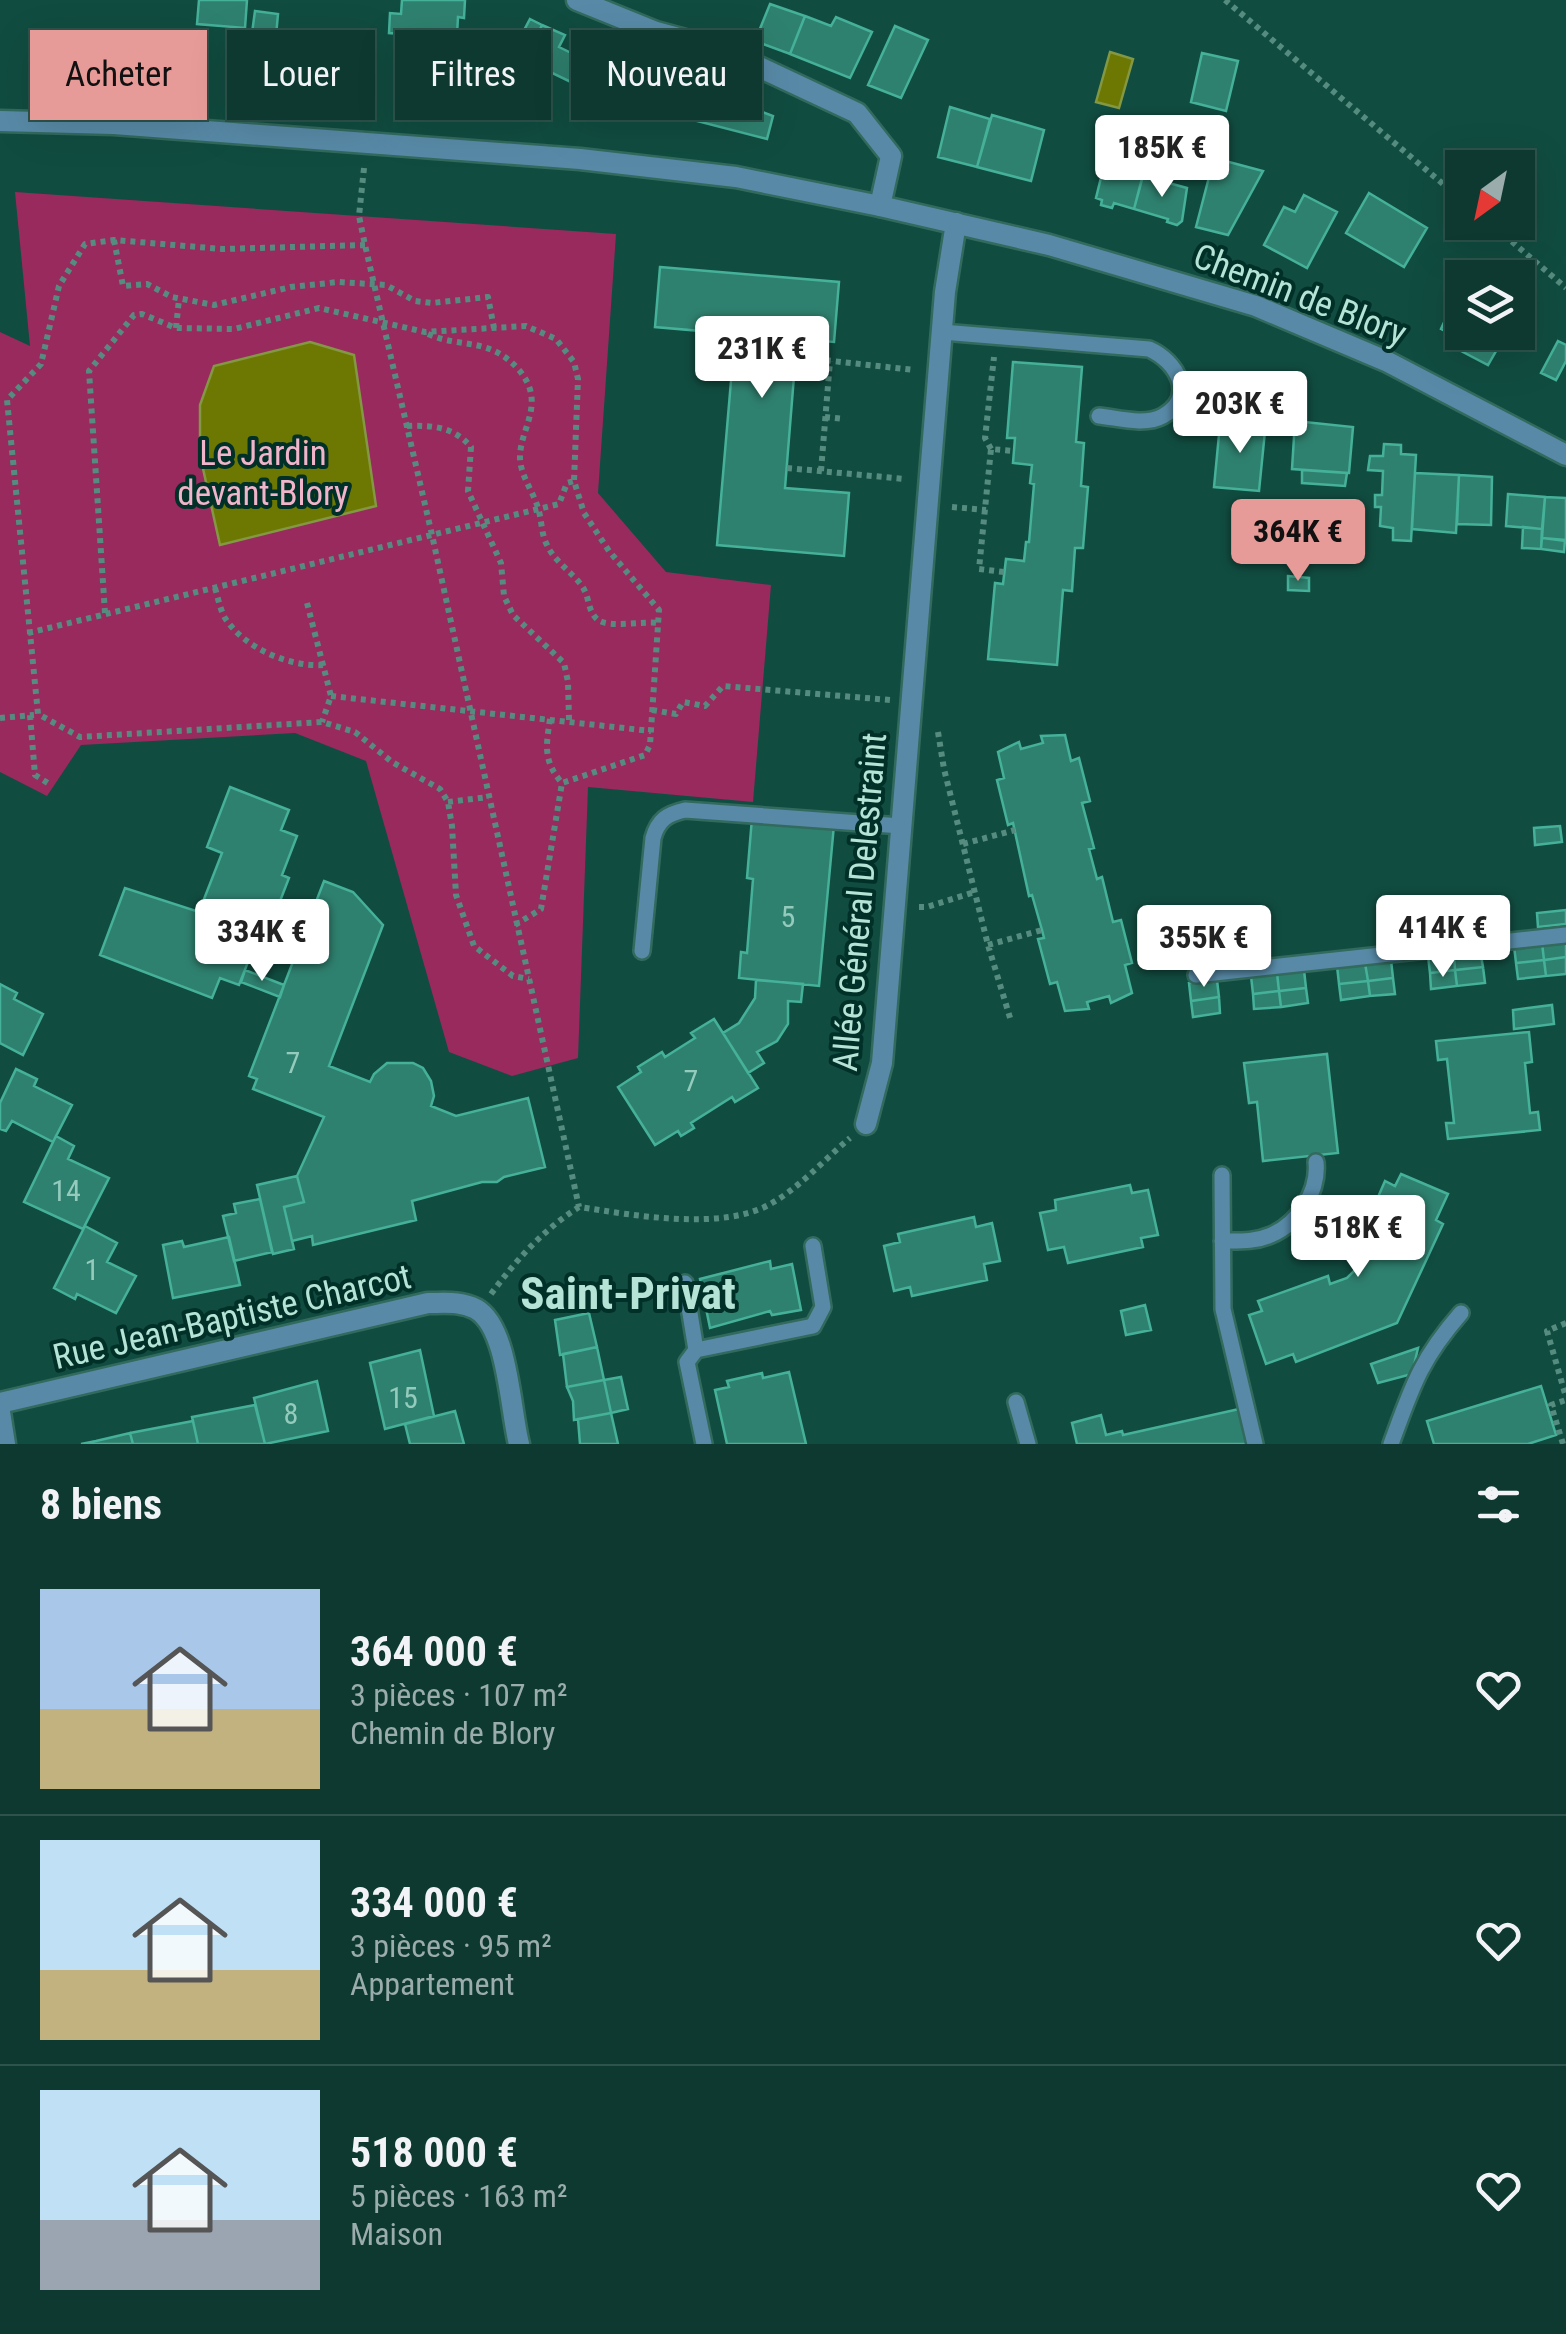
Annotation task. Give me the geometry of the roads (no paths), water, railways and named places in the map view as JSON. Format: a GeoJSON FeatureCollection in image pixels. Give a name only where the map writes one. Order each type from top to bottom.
{"type":"FeatureCollection","features":[{"type":"Feature","properties":{"kind":"street"},"geometry":{"type":"LineString","coordinates":[[577,0],[651,30]]}},
{"type":"Feature","properties":{"kind":"street"},"geometry":{"type":"LineString","coordinates":[[762,68],[857,113],[892,156],[880,206]]}},
{"type":"Feature","properties":{"kind":"street","name":"Chemin de Blory"},"geometry":{"type":"LineString","coordinates":[[0,120],[114,124],[663,167],[880,206],[1129,267],[1256,306],[1386,361],[1566,455]]}},
{"type":"Feature","properties":{"kind":"street","name":"Allée Général Delestraint"},"geometry":{"type":"LineString","coordinates":[[866,1124],[882,1063],[938,372],[956,223]]}},
{"type":"Feature","properties":{"kind":"street","name":"Rue Jean-Baptiste Charcot"},"geometry":{"type":"LineString","coordinates":[[0,1404],[428,1304],[459,1303],[479,1311],[498,1337],[519,1444]]}},
{"type":"Feature","properties":{"kind":"street"},"geometry":{"type":"LineString","coordinates":[[0,1412],[5,1444]]}},
{"type":"Feature","properties":{"kind":"lane"},"geometry":{"type":"LineString","coordinates":[[942,332],[1149,349],[1168,357],[1178,372],[1180,390],[1174,406],[1163,416],[1145,421],[1099,416]]}},
{"type":"Feature","properties":{"kind":"lane"},"geometry":{"type":"LineString","coordinates":[[642,951],[653,838],[656,826],[668,814],[685,810],[901,826]]}},
{"type":"Feature","properties":{"kind":"lane"},"geometry":{"type":"LineString","coordinates":[[1196,975],[1566,935]]}},
{"type":"Feature","properties":{"kind":"lane"},"geometry":{"type":"LineString","coordinates":[[1222,1240],[1252,1241],[1275,1234],[1292,1220],[1310,1199],[1318,1175],[1316,1162]]}},
{"type":"Feature","properties":{"kind":"lane"},"geometry":{"type":"LineString","coordinates":[[1222,1175],[1223,1309],[1255,1444]]}},
{"type":"Feature","properties":{"kind":"lane"},"geometry":{"type":"LineString","coordinates":[[696,1350],[813,1326],[823,1308],[812,1246]]}},
{"type":"Feature","properties":{"kind":"lane"},"geometry":{"type":"LineString","coordinates":[[685,1283],[696,1350],[688,1362],[704,1444]]}},
{"type":"Feature","properties":{"kind":"lane"},"geometry":{"type":"LineString","coordinates":[[1391,1444],[1418,1369],[1460,1314]]}},
{"type":"Feature","properties":{"kind":"lane"},"geometry":{"type":"LineString","coordinates":[[1016,1402],[1028,1444]]}},
{"type":"Feature","properties":{"kind":"district","name":"Saint-Privat"},"geometry":{"type":"Point","coordinates":[628,1293]}},
{"type":"Feature","properties":{"kind":"park label","name":"Le Jardin devant-Blory"},"geometry":{"type":"Point","coordinates":[263,473]}}]}
